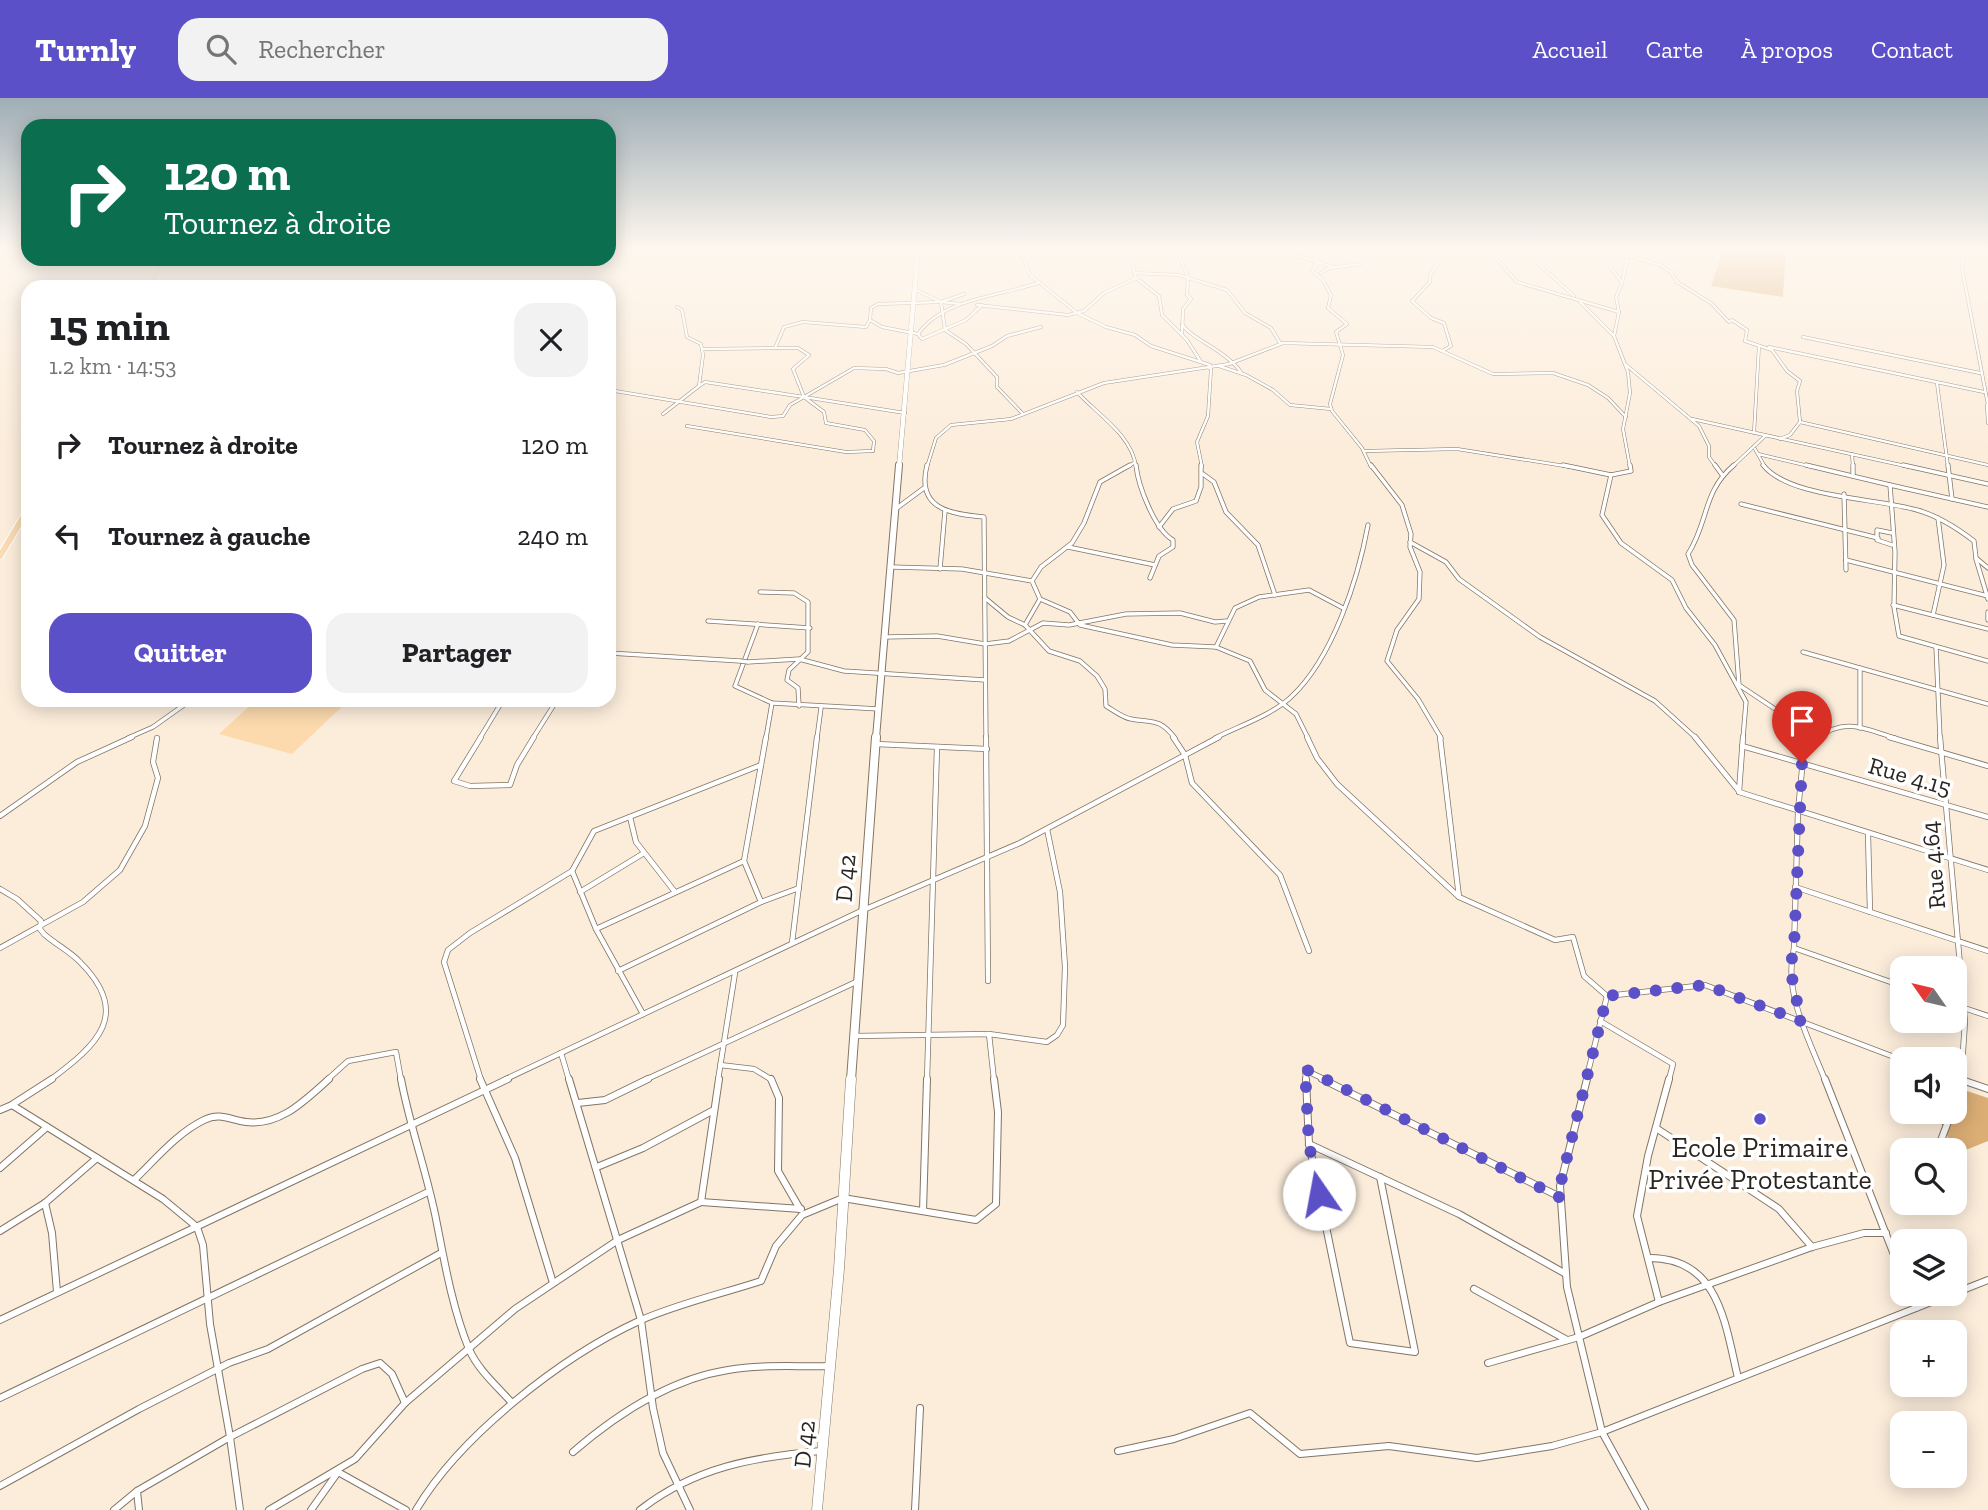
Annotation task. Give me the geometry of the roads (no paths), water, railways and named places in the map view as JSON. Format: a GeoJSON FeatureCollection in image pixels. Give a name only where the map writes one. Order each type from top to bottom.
{"type":"FeatureCollection","features":[{"type":"Feature","properties":{"kind":"main road"},"geometry":{"type":"LineString","coordinates":[[0,556],[21,521]]}},
{"type":"Feature","properties":{"kind":"street"},"geometry":{"type":"LineString","coordinates":[[682,316],[687,337],[701,344],[699,386]]}},
{"type":"Feature","properties":{"kind":"street"},"geometry":{"type":"LineString","coordinates":[[775,348],[784,327],[792,322],[846,328],[866,327],[870,316]]}},
{"type":"Feature","properties":{"kind":"street","name":"D 42"},"geometry":{"type":"LineString","coordinates":[[817,1510],[831,1366],[861,911],[915,316]]}},
{"type":"Feature","properties":{"kind":"street"},"geometry":{"type":"LineString","coordinates":[[915,334],[922,324],[934,316]]}},
{"type":"Feature","properties":{"kind":"street"},"geometry":{"type":"LineString","coordinates":[[942,316],[945,330],[973,351],[997,377],[998,387],[1009,402],[1024,415]]}},
{"type":"Feature","properties":{"kind":"street"},"geometry":{"type":"LineString","coordinates":[[870,320],[882,327],[915,334],[922,339],[970,316]]}},
{"type":"Feature","properties":{"kind":"street"},"geometry":{"type":"LineString","coordinates":[[1083,316],[1106,327],[1135,334],[1151,346],[1241,373],[1283,396],[1290,405],[1332,409]]}},
{"type":"Feature","properties":{"kind":"street"},"geometry":{"type":"LineString","coordinates":[[1159,527],[1173,509],[1196,501],[1201,493],[1203,474],[1197,442],[1205,432],[1210,408],[1211,369],[1201,362],[1183,336],[1163,316]]}},
{"type":"Feature","properties":{"kind":"street"},"geometry":{"type":"LineString","coordinates":[[1183,316],[1183,336]]}},
{"type":"Feature","properties":{"kind":"street"},"geometry":{"type":"LineString","coordinates":[[1250,316],[1271,328],[1280,343]]}},
{"type":"Feature","properties":{"kind":"street"},"geometry":{"type":"LineString","coordinates":[[1335,316],[1346,320],[1345,328],[1336,332],[1343,355],[1330,404],[1336,418],[1364,451],[1376,476],[1402,505],[1420,572],[1419,599],[1397,631],[1387,661],[1413,691],[1444,744],[1449,827],[1460,873],[1459,897]]}},
{"type":"Feature","properties":{"kind":"street"},"geometry":{"type":"LineString","coordinates":[[1429,316],[1444,323],[1451,346],[1443,351]]}},
{"type":"Feature","properties":{"kind":"street"},"geometry":{"type":"LineString","coordinates":[[1364,451],[1393,447],[1504,454],[1611,475],[1631,471],[1623,429],[1630,393],[1624,363],[1614,336],[1594,316]]}},
{"type":"Feature","properties":{"kind":"street"},"geometry":{"type":"LineString","coordinates":[[1614,336],[1618,316]]}},
{"type":"Feature","properties":{"kind":"street"},"geometry":{"type":"LineString","coordinates":[[1724,316],[1747,330],[1745,341],[1772,350],[1787,371],[1800,381],[1797,391],[1800,422],[1790,435],[1780,439]]}},
{"type":"Feature","properties":{"kind":"street"},"geometry":{"type":"LineString","coordinates":[[1970,316],[1988,405],[1988,423]]}},
{"type":"Feature","properties":{"kind":"street"},"geometry":{"type":"LineString","coordinates":[[1182,324],[1187,333],[1208,341],[1241,373]]}},
{"type":"Feature","properties":{"kind":"street"},"geometry":{"type":"LineString","coordinates":[[616,391],[771,417],[782,416],[790,405],[854,368],[909,372],[944,365],[973,351],[992,346],[1007,335],[1041,327]]}},
{"type":"Feature","properties":{"kind":"street"},"geometry":{"type":"LineString","coordinates":[[1803,337],[1980,373]]}},
{"type":"Feature","properties":{"kind":"street"},"geometry":{"type":"LineString","coordinates":[[988,981],[984,517],[955,515],[931,504],[925,488],[924,470],[936,435],[952,425],[985,424],[1024,415],[1077,392],[1154,373],[1233,363],[1280,343],[1337,340],[1424,346],[1443,351],[1492,373],[1510,376],[1538,371],[1580,379],[1602,392],[1626,417]]}},
{"type":"Feature","properties":{"kind":"street"},"geometry":{"type":"LineString","coordinates":[[1742,342],[1984,392]]}},
{"type":"Feature","properties":{"kind":"street"},"geometry":{"type":"LineString","coordinates":[[1754,433],[1760,346]]}},
{"type":"Feature","properties":{"kind":"street"},"geometry":{"type":"LineString","coordinates":[[687,426],[846,452],[873,451],[874,440],[865,430],[825,424],[824,412],[804,397],[793,369],[809,355],[797,348],[702,349]]}},
{"type":"Feature","properties":{"kind":"street"},"geometry":{"type":"LineString","coordinates":[[1624,363],[1639,372],[1652,389],[1675,404],[1704,432],[1711,446],[1709,457],[1723,476]]}},
{"type":"Feature","properties":{"kind":"street"},"geometry":{"type":"LineString","coordinates":[[663,414],[705,382],[905,413]]}},
{"type":"Feature","properties":{"kind":"street"},"geometry":{"type":"LineString","coordinates":[[1937,383],[1952,499]]}},
{"type":"Feature","properties":{"kind":"street"},"geometry":{"type":"LineString","coordinates":[[1077,392],[1097,414],[1117,429],[1135,462],[1137,476],[1161,534],[1173,540],[1173,547],[1159,556],[1150,578]]}},
{"type":"Feature","properties":{"kind":"street"},"geometry":{"type":"LineString","coordinates":[[1692,419],[1988,484]]}},
{"type":"Feature","properties":{"kind":"street"},"geometry":{"type":"LineString","coordinates":[[1800,422],[1988,465]]}},
{"type":"Feature","properties":{"kind":"street"},"geometry":{"type":"LineString","coordinates":[[1739,685],[1734,620],[1692,565],[1688,554],[1698,541],[1716,483],[1756,452],[1765,436]]}},
{"type":"Feature","properties":{"kind":"street"},"geometry":{"type":"LineString","coordinates":[[1756,452],[1988,507]]}},
{"type":"Feature","properties":{"kind":"street"},"geometry":{"type":"LineString","coordinates":[[1756,452],[1774,476],[1816,489],[1891,504],[1938,518],[1974,541],[1976,558],[1988,597]]}},
{"type":"Feature","properties":{"kind":"street"},"geometry":{"type":"LineString","coordinates":[[1852,454],[1853,476]]}},
{"type":"Feature","properties":{"kind":"street"},"geometry":{"type":"LineString","coordinates":[[1032,581],[1041,567],[1068,547],[1084,523],[1100,482],[1115,476],[1135,462]]}},
{"type":"Feature","properties":{"kind":"street"},"geometry":{"type":"LineString","coordinates":[[1203,474],[1214,482],[1226,512],[1258,545],[1275,595]]}},
{"type":"Feature","properties":{"kind":"street"},"geometry":{"type":"LineString","coordinates":[[1611,475],[1602,515],[1621,543],[1672,580],[1686,608],[1715,645],[1746,702],[1739,792]]}},
{"type":"Feature","properties":{"kind":"street"},"geometry":{"type":"LineString","coordinates":[[1890,485],[1893,605],[1899,636],[1988,661]]}},
{"type":"Feature","properties":{"kind":"street"},"geometry":{"type":"LineString","coordinates":[[897,508],[925,488]]}},
{"type":"Feature","properties":{"kind":"street"},"geometry":{"type":"LineString","coordinates":[[1844,494],[1846,570]]}},
{"type":"Feature","properties":{"kind":"street"},"geometry":{"type":"LineString","coordinates":[[1741,504],[1878,538]]}},
{"type":"Feature","properties":{"kind":"street"},"geometry":{"type":"LineString","coordinates":[[940,569],[945,511]]}},
{"type":"Feature","properties":{"kind":"street"},"geometry":{"type":"LineString","coordinates":[[1933,615],[1943,553],[1939,543],[1938,518]]}},
{"type":"Feature","properties":{"kind":"street"},"geometry":{"type":"LineString","coordinates":[[0,1320],[734,973],[792,943],[989,857],[1047,829],[1282,703],[1297,693],[1309,679],[1360,569],[1368,525]]}},
{"type":"Feature","properties":{"kind":"street"},"geometry":{"type":"LineString","coordinates":[[1892,533],[1877,530],[1877,540],[1892,545]]}},
{"type":"Feature","properties":{"kind":"street"},"geometry":{"type":"LineString","coordinates":[[1410,542],[1447,562],[1459,579],[1540,637],[1655,701],[1690,731],[1739,792],[1988,870]]}},
{"type":"Feature","properties":{"kind":"street"},"geometry":{"type":"LineString","coordinates":[[1068,547],[1154,565]]}},
{"type":"Feature","properties":{"kind":"street"},"geometry":{"type":"LineString","coordinates":[[1976,558],[1988,568]]}},
{"type":"Feature","properties":{"kind":"street"},"geometry":{"type":"LineString","coordinates":[[1846,560],[1988,597]]}},
{"type":"Feature","properties":{"kind":"street"},"geometry":{"type":"LineString","coordinates":[[892,567],[930,565],[940,569],[985,571],[1032,581]]}},
{"type":"Feature","properties":{"kind":"street"},"geometry":{"type":"LineString","coordinates":[[1032,581],[1040,599],[1070,612],[1078,622],[1172,645],[1216,647],[1250,661],[1265,690],[1296,714],[1317,758],[1337,784],[1459,897],[1555,940],[1573,937],[1584,976],[1607,996],[1705,985],[1890,1055]]}},
{"type":"Feature","properties":{"kind":"street"},"geometry":{"type":"LineString","coordinates":[[1216,647],[1227,621],[1238,605],[1287,590],[1309,590],[1342,608]]}},
{"type":"Feature","properties":{"kind":"street"},"geometry":{"type":"LineString","coordinates":[[760,592],[794,593],[808,602],[808,652],[789,670],[787,680],[798,688],[799,706]]}},
{"type":"Feature","properties":{"kind":"street"},"geometry":{"type":"LineString","coordinates":[[985,597],[1008,617],[1027,628],[1049,651],[1080,661],[1097,676],[1105,689],[1106,706],[1129,719],[1150,719],[1162,724],[1185,755],[1192,783],[1280,875],[1309,951]]}},
{"type":"Feature","properties":{"kind":"street"},"geometry":{"type":"LineString","coordinates":[[1027,628],[1040,599]]}},
{"type":"Feature","properties":{"kind":"street"},"geometry":{"type":"LineString","coordinates":[[1893,605],[1988,629]]}},
{"type":"Feature","properties":{"kind":"street"},"geometry":{"type":"LineString","coordinates":[[1988,612],[1988,620]]}},
{"type":"Feature","properties":{"kind":"street"},"geometry":{"type":"LineString","coordinates":[[886,637],[937,636],[985,644],[1009,641],[1027,628],[1042,624],[1069,625],[1126,614],[1180,613],[1214,622],[1227,621]]}},
{"type":"Feature","properties":{"kind":"street"},"geometry":{"type":"LineString","coordinates":[[708,621],[810,628]]}},
{"type":"Feature","properties":{"kind":"street"},"geometry":{"type":"LineString","coordinates":[[758,624],[735,686],[772,703],[821,708],[879,709]]}},
{"type":"Feature","properties":{"kind":"street","name":"Rue 4.64"},"geometry":{"type":"LineString","coordinates":[[1936,647],[1940,752],[1958,956]]}},
{"type":"Feature","properties":{"kind":"street"},"geometry":{"type":"LineString","coordinates":[[1803,652],[1988,704]]}},
{"type":"Feature","properties":{"kind":"street"},"geometry":{"type":"LineString","coordinates":[[616,653],[748,662],[799,659],[844,671],[882,676],[985,680]]}},
{"type":"Feature","properties":{"kind":"street"},"geometry":{"type":"LineString","coordinates":[[1860,668],[1860,728]]}},
{"type":"Feature","properties":{"kind":"street"},"geometry":{"type":"LineString","coordinates":[[1739,685],[1787,718],[1804,749],[1798,811],[1794,948],[1790,968],[1801,1021],[1890,1244]]}},
{"type":"Feature","properties":{"kind":"street"},"geometry":{"type":"LineString","coordinates":[[761,902],[744,861],[772,703]]}},
{"type":"Feature","properties":{"kind":"street"},"geometry":{"type":"LineString","coordinates":[[0,816],[77,762],[153,727],[181,707]]}},
{"type":"Feature","properties":{"kind":"street"},"geometry":{"type":"LineString","coordinates":[[499,707],[454,781],[470,786],[510,785],[517,765],[553,707]]}},
{"type":"Feature","properties":{"kind":"street"},"geometry":{"type":"LineString","coordinates":[[792,943],[821,708]]}},
{"type":"Feature","properties":{"kind":"street"},"geometry":{"type":"LineString","coordinates":[[1804,749],[1831,728],[1850,724],[1988,766]]}},
{"type":"Feature","properties":{"kind":"street"},"geometry":{"type":"LineString","coordinates":[[0,948],[40,929],[83,902],[120,870],[145,826],[158,778],[152,762],[158,738]]}},
{"type":"Feature","properties":{"kind":"street"},"geometry":{"type":"LineString","coordinates":[[875,744],[987,748]]}},
{"type":"Feature","properties":{"kind":"street","name":"Rue 4.15"},"geometry":{"type":"LineString","coordinates":[[1742,746],[1988,817]]}},
{"type":"Feature","properties":{"kind":"street"},"geometry":{"type":"LineString","coordinates":[[923,1211],[937,747]]}},
{"type":"Feature","properties":{"kind":"street"},"geometry":{"type":"LineString","coordinates":[[553,1283],[515,1158],[484,1090],[447,977],[444,962],[448,950],[470,933],[572,872],[594,831],[761,765]]}},
{"type":"Feature","properties":{"kind":"street"},"geometry":{"type":"LineString","coordinates":[[630,817],[636,842],[675,892]]}},
{"type":"Feature","properties":{"kind":"street"},"geometry":{"type":"LineString","coordinates":[[852,1036],[989,1034],[1046,1042],[1057,1035],[1063,1025],[1065,967],[1060,892],[1047,829]]}},
{"type":"Feature","properties":{"kind":"street"},"geometry":{"type":"LineString","coordinates":[[1868,834],[1870,912]]}},
{"type":"Feature","properties":{"kind":"street"},"geometry":{"type":"LineString","coordinates":[[580,892],[644,853]]}},
{"type":"Feature","properties":{"kind":"street"},"geometry":{"type":"LineString","coordinates":[[596,929],[744,861]]}},
{"type":"Feature","properties":{"kind":"street"},"geometry":{"type":"LineString","coordinates":[[572,872],[596,929],[643,1014]]}},
{"type":"Feature","properties":{"kind":"street"},"geometry":{"type":"LineString","coordinates":[[1795,887],[1988,951]]}},
{"type":"Feature","properties":{"kind":"street"},"geometry":{"type":"LineString","coordinates":[[618,971],[761,902],[799,888]]}},
{"type":"Feature","properties":{"kind":"street"},"geometry":{"type":"LineString","coordinates":[[0,889],[12,894],[29,908],[41,921],[40,929],[48,940],[80,962],[96,983],[108,1016],[92,1041],[66,1069],[0,1110]]}},
{"type":"Feature","properties":{"kind":"street"},"geometry":{"type":"LineString","coordinates":[[1794,948],[1890,982]]}},
{"type":"Feature","properties":{"kind":"street"},"geometry":{"type":"LineString","coordinates":[[701,1202],[702,1169],[734,973]]}},
{"type":"Feature","properties":{"kind":"street"},"geometry":{"type":"LineString","coordinates":[[578,1103],[605,1100],[856,982]]}},
{"type":"Feature","properties":{"kind":"street"},"geometry":{"type":"LineString","coordinates":[[1607,996],[1560,1186],[1566,1273],[1602,1432],[1645,1510]]}},
{"type":"Feature","properties":{"kind":"street"},"geometry":{"type":"LineString","coordinates":[[1967,1009],[1988,1016]]}},
{"type":"Feature","properties":{"kind":"street"},"geometry":{"type":"LineString","coordinates":[[1600,1021],[1673,1064],[1637,1216],[1658,1302]]}},
{"type":"Feature","properties":{"kind":"street"},"geometry":{"type":"LineString","coordinates":[[416,1510],[432,1483],[512,1403],[596,1343],[641,1320],[761,1281],[776,1246],[802,1215],[811,1210],[843,1198],[976,1220],[996,1204],[998,1112],[989,1034]]}},
{"type":"Feature","properties":{"kind":"street"},"geometry":{"type":"LineString","coordinates":[[134,1180],[172,1143],[203,1120],[219,1115],[246,1122],[269,1122],[299,1106],[348,1061],[396,1052],[409,1125],[426,1194],[437,1223],[441,1253],[469,1349],[479,1367],[512,1403]]}},
{"type":"Feature","properties":{"kind":"street"},"geometry":{"type":"LineString","coordinates":[[561,1053],[641,1320],[663,1453],[690,1510]]}},
{"type":"Feature","properties":{"kind":"street"},"geometry":{"type":"LineString","coordinates":[[720,1065],[756,1069],[767,1074],[777,1089],[780,1111],[777,1167],[782,1181],[800,1209]]}},
{"type":"Feature","properties":{"kind":"street"},"geometry":{"type":"LineString","coordinates":[[1380,1177],[1415,1352],[1350,1343],[1309,1144],[1305,1069],[1561,1198]]}},
{"type":"Feature","properties":{"kind":"street"},"geometry":{"type":"LineString","coordinates":[[1967,1081],[1988,1089]]}},
{"type":"Feature","properties":{"kind":"street"},"geometry":{"type":"LineString","coordinates":[[12,1105],[134,1180],[197,1227],[203,1245],[210,1324],[220,1367],[240,1510]]}},
{"type":"Feature","properties":{"kind":"street"},"geometry":{"type":"LineString","coordinates":[[597,1167],[643,1149],[712,1111]]}},
{"type":"Feature","properties":{"kind":"street"},"geometry":{"type":"LineString","coordinates":[[0,1168],[47,1127]]}},
{"type":"Feature","properties":{"kind":"street"},"geometry":{"type":"LineString","coordinates":[[1656,1128],[1779,1209],[1812,1247]]}},
{"type":"Feature","properties":{"kind":"street"},"geometry":{"type":"LineString","coordinates":[[1309,1144],[1459,1214],[1566,1273]]}},
{"type":"Feature","properties":{"kind":"street"},"geometry":{"type":"LineString","coordinates":[[0,1231],[45,1203],[97,1158]]}},
{"type":"Feature","properties":{"kind":"street"},"geometry":{"type":"LineString","coordinates":[[0,1398],[426,1194]]}},
{"type":"Feature","properties":{"kind":"street"},"geometry":{"type":"LineString","coordinates":[[311,1510],[338,1472],[395,1419],[405,1403],[507,1315],[618,1240],[701,1202],[811,1210]]}},
{"type":"Feature","properties":{"kind":"street"},"geometry":{"type":"LineString","coordinates":[[45,1203],[52,1233],[57,1292]]}},
{"type":"Feature","properties":{"kind":"street"},"geometry":{"type":"LineString","coordinates":[[1489,1363],[1579,1337],[1658,1302],[1812,1247],[1864,1233],[1886,1233]]}},
{"type":"Feature","properties":{"kind":"street"},"geometry":{"type":"LineString","coordinates":[[0,1486],[76,1442],[220,1367],[268,1349],[441,1253]]}},
{"type":"Feature","properties":{"kind":"street"},"geometry":{"type":"LineString","coordinates":[[1648,1258],[1674,1259],[1697,1272],[1708,1284],[1719,1307],[1738,1378]]}},
{"type":"Feature","properties":{"kind":"street"},"geometry":{"type":"LineString","coordinates":[[1967,1288],[1988,1280]]}},
{"type":"Feature","properties":{"kind":"street"},"geometry":{"type":"LineString","coordinates":[[1474,1289],[1567,1340]]}},
{"type":"Feature","properties":{"kind":"street"},"geometry":{"type":"LineString","coordinates":[[1118,1451],[1174,1439],[1250,1413],[1300,1454],[1389,1447],[1477,1458],[1552,1446],[1602,1432],[1921,1306]]}},
{"type":"Feature","properties":{"kind":"street"},"geometry":{"type":"LineString","coordinates":[[114,1510],[137,1491],[275,1410],[338,1383],[359,1367],[380,1363],[392,1374],[405,1403]]}},
{"type":"Feature","properties":{"kind":"street"},"geometry":{"type":"LineString","coordinates":[[573,1452],[592,1434],[653,1396],[705,1377],[747,1367],[831,1366]]}},
{"type":"Feature","properties":{"kind":"street"},"geometry":{"type":"LineString","coordinates":[[915,1510],[920,1408]]}},
{"type":"Feature","properties":{"kind":"street"},"geometry":{"type":"LineString","coordinates":[[640,1510],[678,1482],[749,1457],[822,1451]]}},
{"type":"Feature","properties":{"kind":"street"},"geometry":{"type":"LineString","coordinates":[[269,1510],[338,1472]]}},
{"type":"Feature","properties":{"kind":"street"},"geometry":{"type":"LineString","coordinates":[[338,1472],[406,1510]]}},
{"type":"Feature","properties":{"kind":"street"},"geometry":{"type":"LineString","coordinates":[[137,1491],[139,1510]]}},
{"type":"Feature","properties":{"kind":"place","name":"Ecole Primaire Privée Protestante"},"geometry":{"type":"Point","coordinates":[1760,1119]}}]}
